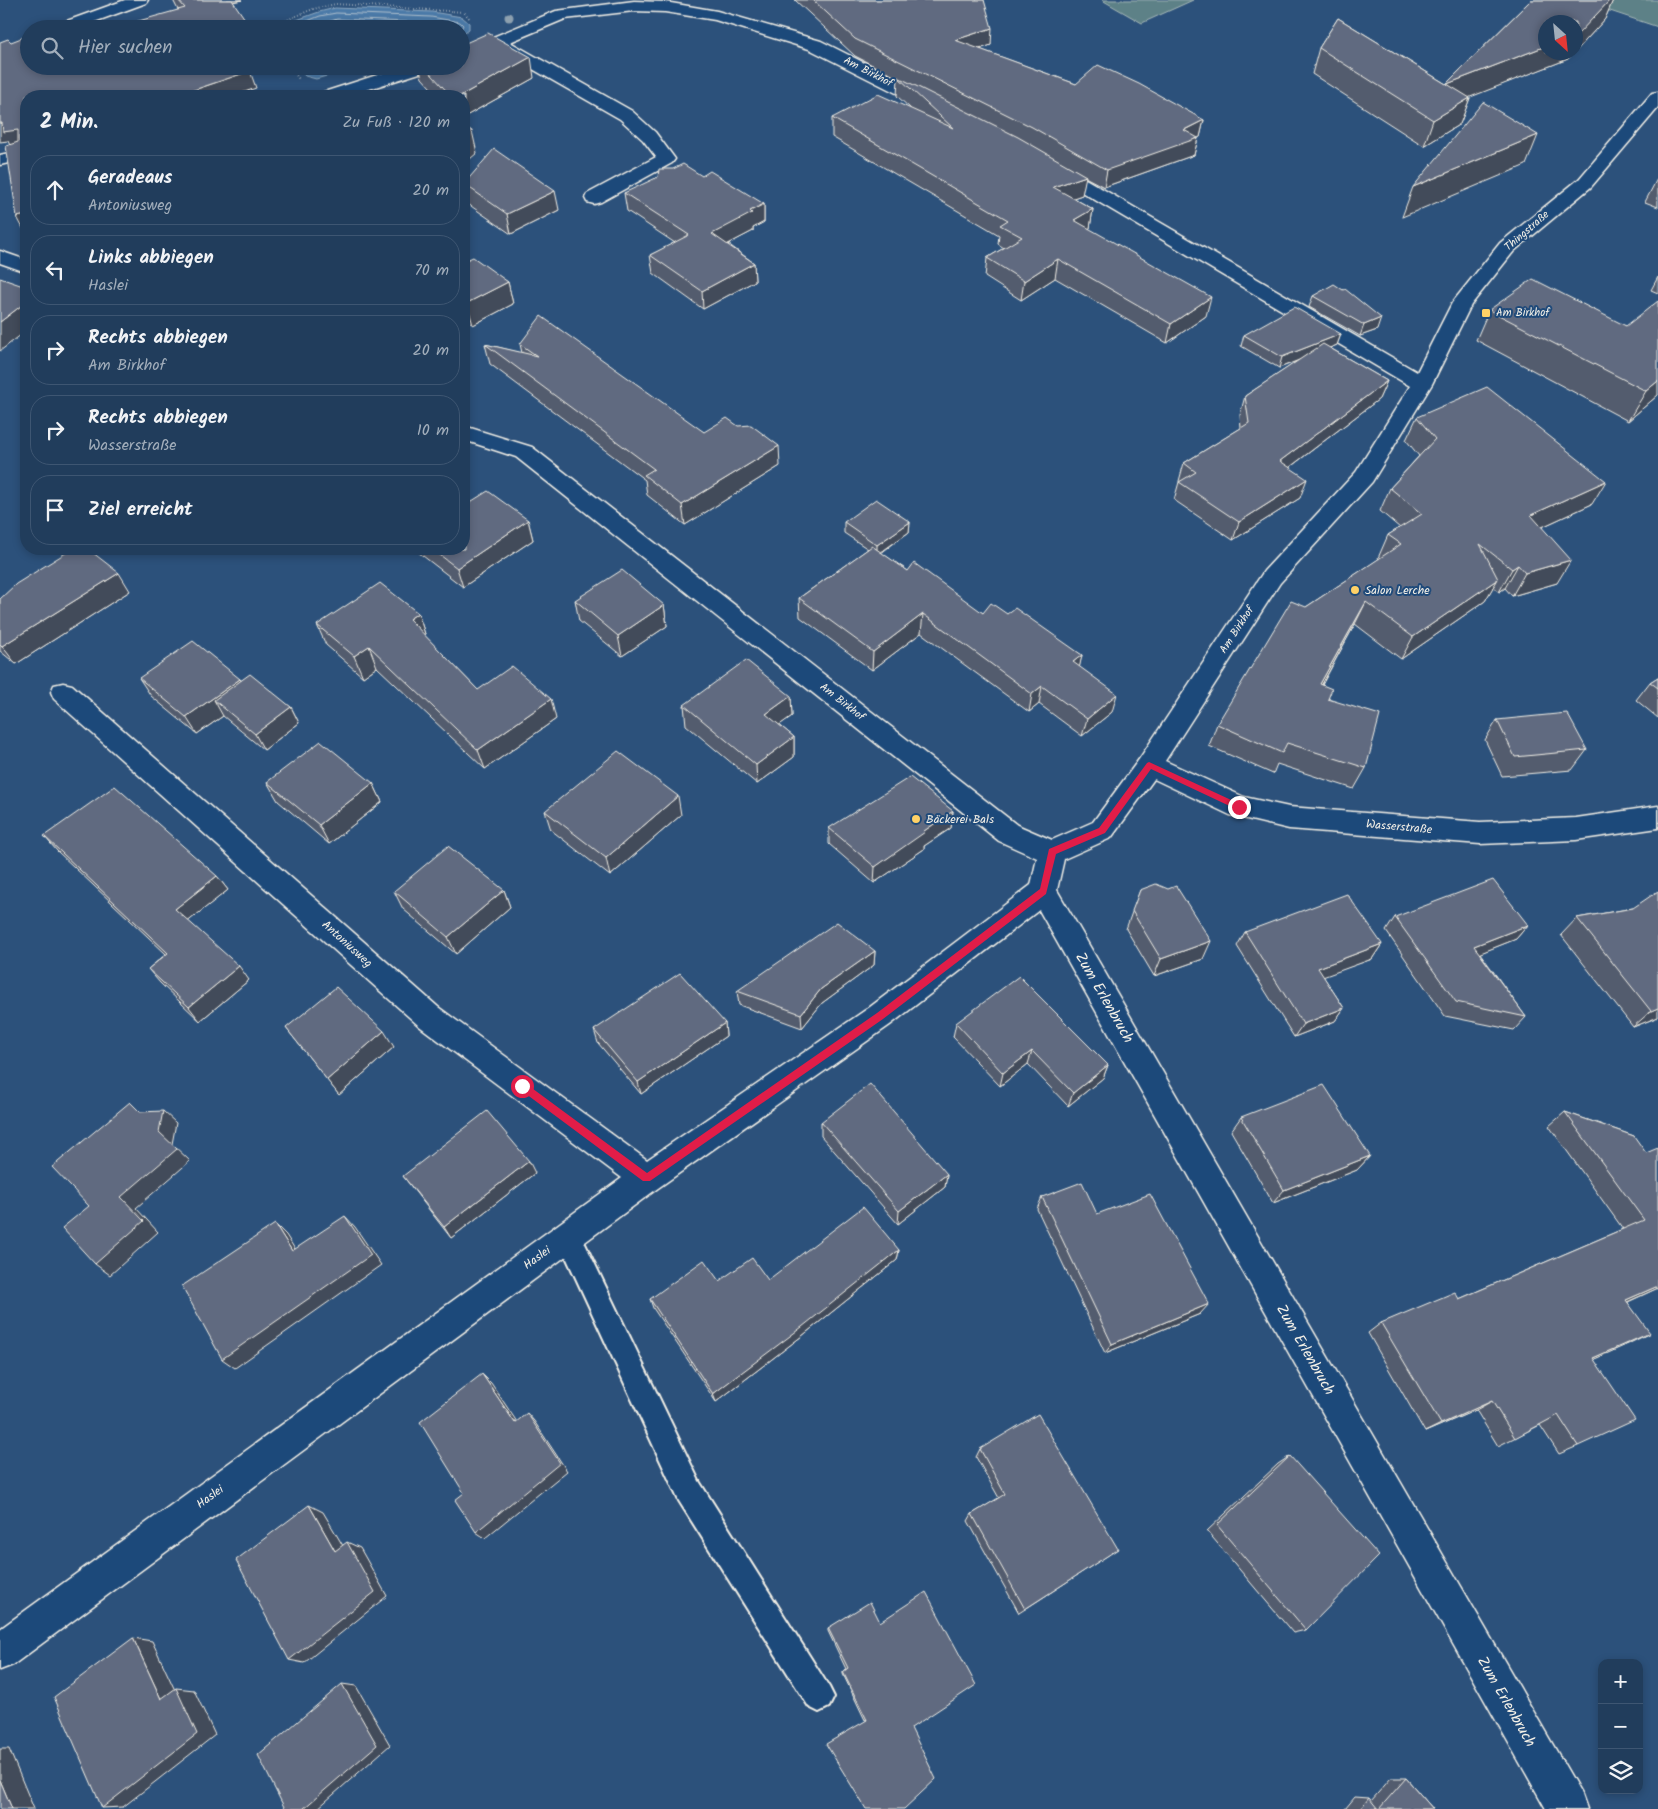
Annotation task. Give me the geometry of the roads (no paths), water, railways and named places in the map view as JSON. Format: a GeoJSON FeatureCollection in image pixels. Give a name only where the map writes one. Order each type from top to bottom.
{"type":"FeatureCollection","features":[{"type":"Feature","properties":{"kind":"street"},"geometry":{"type":"LineString","coordinates":[[84,20],[140,0]]}},
{"type":"Feature","properties":{"kind":"street","name":"Am Birkhof"},"geometry":{"type":"LineString","coordinates":[[470,51],[488,44],[560,7],[665,7],[717,16],[815,45],[945,111]]}},
{"type":"Feature","properties":{"kind":"street"},"geometry":{"type":"LineString","coordinates":[[488,44],[626,115],[649,136],[666,159],[594,198]]}},
{"type":"Feature","properties":{"kind":"street"},"geometry":{"type":"LineString","coordinates":[[349,90],[395,75]]}},
{"type":"Feature","properties":{"kind":"street","name":"Thingstraße"},"geometry":{"type":"LineString","coordinates":[[1422,384],[1462,303],[1497,258],[1507,246],[1585,183],[1658,97]]}},
{"type":"Feature","properties":{"kind":"street"},"geometry":{"type":"LineString","coordinates":[[0,160],[20,155]]}},
{"type":"Feature","properties":{"kind":"street"},"geometry":{"type":"LineString","coordinates":[[1040,160],[1422,384]]}},
{"type":"Feature","properties":{"kind":"street"},"geometry":{"type":"LineString","coordinates":[[0,257],[20,264]]}},
{"type":"Feature","properties":{"kind":"street","name":"Am Birkhof"},"geometry":{"type":"LineString","coordinates":[[470,435],[524,452],[1008,833],[1052,852],[1102,830],[1149,765],[1272,577],[1364,477],[1422,384]]}},
{"type":"Feature","properties":{"kind":"street","name":"Antoniusweg"},"geometry":{"type":"LineString","coordinates":[[63,692],[428,1016],[646,1178]]}},
{"type":"Feature","properties":{"kind":"street","name":"Wasserstraße"},"geometry":{"type":"LineString","coordinates":[[1149,765],[1239,807],[1290,818],[1480,834],[1576,829],[1658,817]]}},
{"type":"Feature","properties":{"kind":"street"},"geometry":{"type":"LineString","coordinates":[[1043,891],[1052,852]]}},
{"type":"Feature","properties":{"kind":"street","name":"Haslei"},"geometry":{"type":"LineString","coordinates":[[0,1652],[646,1178],[880,1016],[1043,891]]}},
{"type":"Feature","properties":{"kind":"street","name":"Zum Erlenbruch"},"geometry":{"type":"LineString","coordinates":[[1043,891],[1568,1809]]}},
{"type":"Feature","properties":{"kind":"lane"},"geometry":{"type":"LineString","coordinates":[[568,1235],[689,1491],[819,1697]]}},
{"type":"Feature","properties":{"kind":"water"},"geometry":{"type":"Polygon","coordinates":[[[335,8],[432,12],[462,17],[466,20],[296,20],[335,8]]]}},
{"type":"Feature","properties":{"kind":"water"},"geometry":{"type":"Polygon","coordinates":[[[304,75],[330,75],[316,79],[304,75]]]}},
{"type":"Feature","properties":{"kind":"place","name":"Am Birkhof"},"geometry":{"type":"Point","coordinates":[1486,313]}},
{"type":"Feature","properties":{"kind":"place","name":"Salon Lerche"},"geometry":{"type":"Point","coordinates":[1355,590]}},
{"type":"Feature","properties":{"kind":"place","name":"Bäckerei Bals"},"geometry":{"type":"Point","coordinates":[916,819]}}]}
